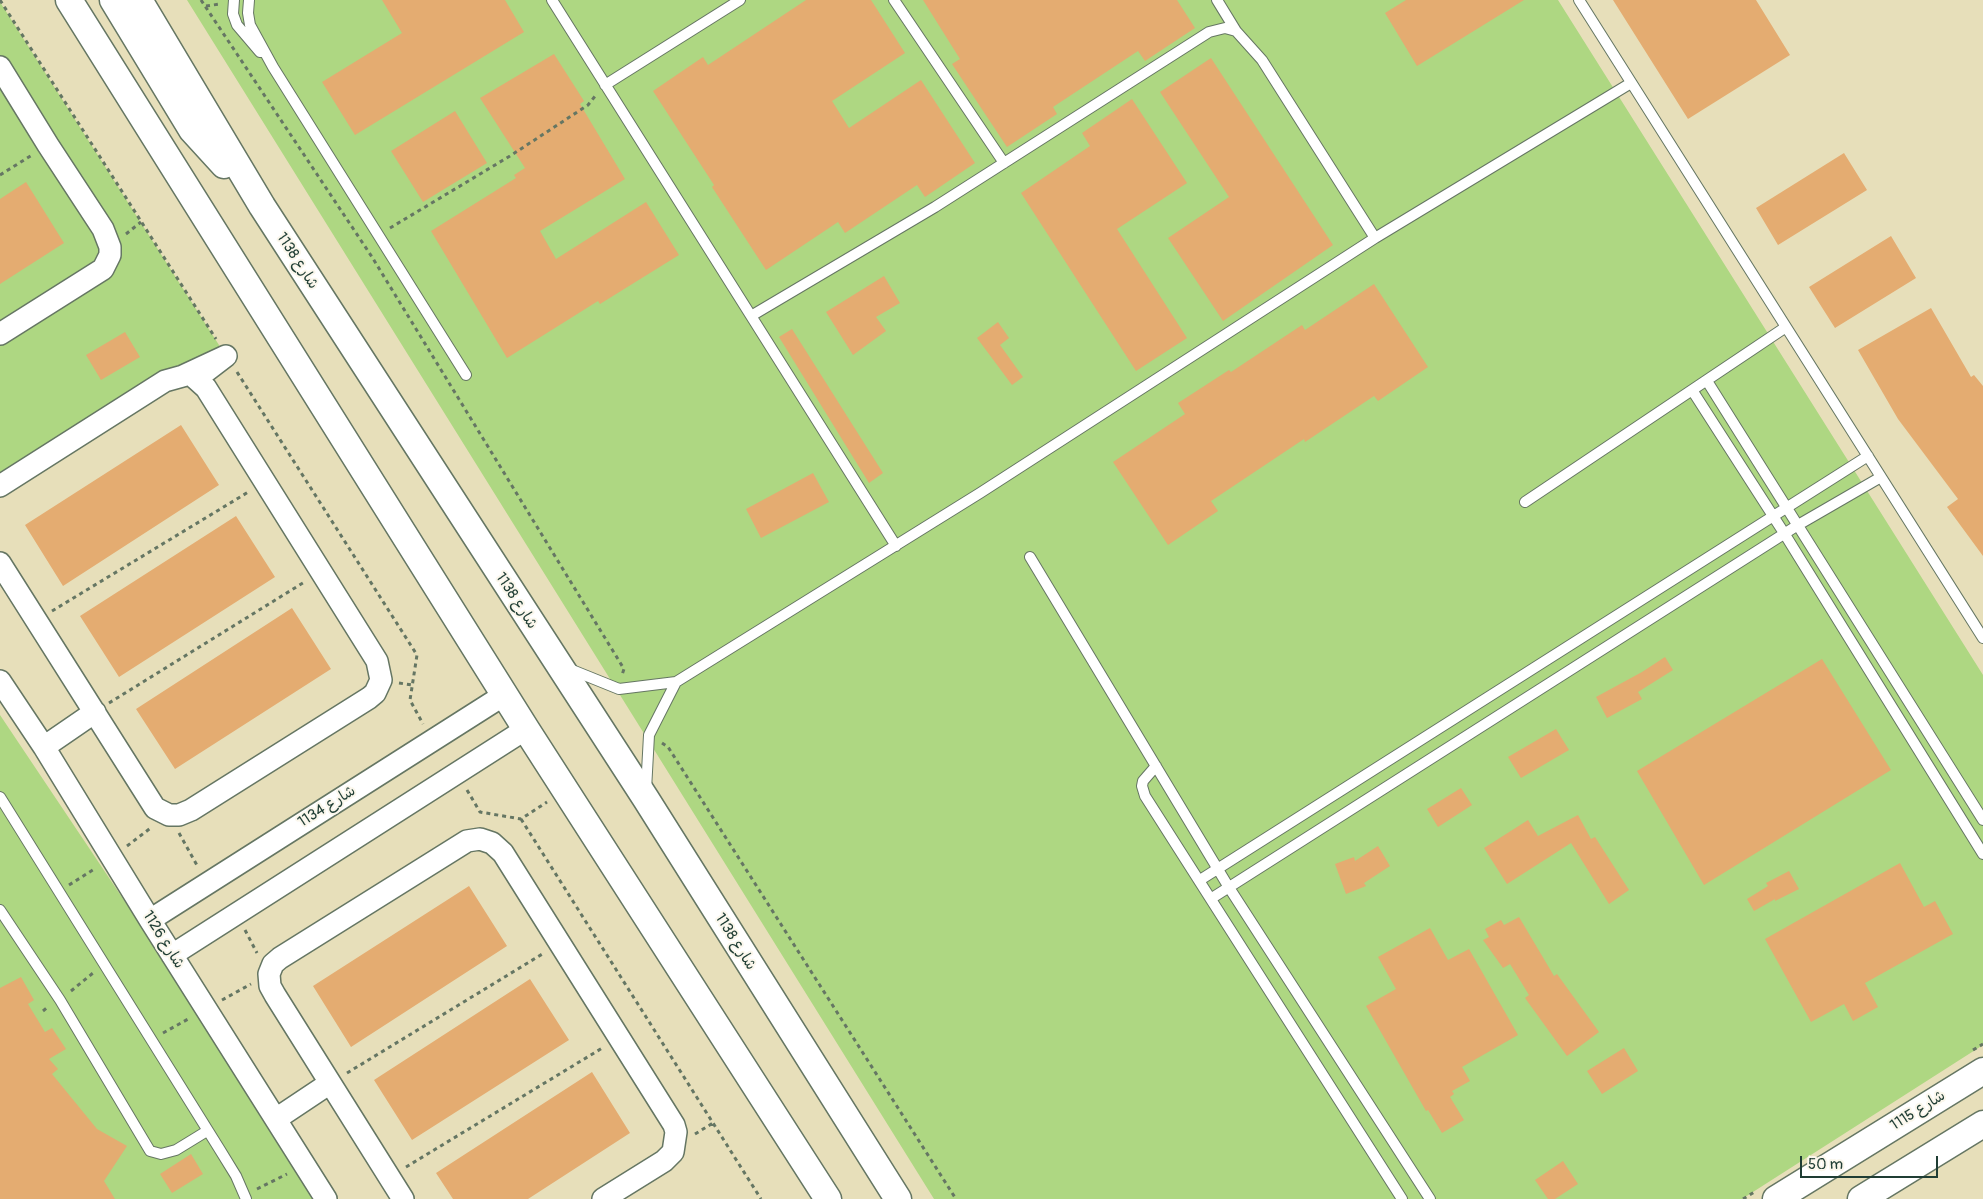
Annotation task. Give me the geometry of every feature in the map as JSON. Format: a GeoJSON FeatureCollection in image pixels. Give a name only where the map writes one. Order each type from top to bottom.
{"type":"FeatureCollection","features":[{"type":"Feature","properties":{"kind":"street"},"geometry":{"type":"LineString","coordinates":[[70,0],[526,730],[828,1199]]}},
{"type":"Feature","properties":{"kind":"street"},"geometry":{"type":"LineString","coordinates":[[112,0],[192,130],[262,206]]}},
{"type":"Feature","properties":{"kind":"street","name":"شارع 1138"},"geometry":{"type":"LineString","coordinates":[[139,0],[262,206],[646,799],[898,1199]]}},
{"type":"Feature","properties":{"kind":"street"},"geometry":{"type":"LineString","coordinates":[[0,67],[103,229],[110,247],[110,255],[103,269],[0,334]]}},
{"type":"Feature","properties":{"kind":"street"},"geometry":{"type":"LineString","coordinates":[[0,563],[155,808],[161,812],[174,816],[191,810],[369,698],[379,687],[380,674],[377,661],[206,388],[196,379],[226,356]]}},
{"type":"Feature","properties":{"kind":"street"},"geometry":{"type":"LineString","coordinates":[[0,486],[165,381],[183,376],[226,356]]}},
{"type":"Feature","properties":{"kind":"street","name":"شارع 1126"},"geometry":{"type":"LineString","coordinates":[[0,681],[44,747],[150,920],[326,1199]]}},
{"type":"Feature","properties":{"kind":"street","name":"شارع 1134"},"geometry":{"type":"LineString","coordinates":[[150,920],[504,695]]}},
{"type":"Feature","properties":{"kind":"street"},"geometry":{"type":"LineString","coordinates":[[44,747],[94,712]]}},
{"type":"Feature","properties":{"kind":"street"},"geometry":{"type":"LineString","coordinates":[[172,955],[526,730]]}},
{"type":"Feature","properties":{"kind":"street"},"geometry":{"type":"LineString","coordinates":[[403,1199],[274,995],[270,986],[269,974],[271,968],[280,958],[473,839],[486,840],[503,853],[674,1125],[676,1139],[673,1152],[664,1161],[603,1199]]}},
{"type":"Feature","properties":{"kind":"street","name":"شارع 1115"},"geometry":{"type":"LineString","coordinates":[[1776,1199],[1983,1071]]}},
{"type":"Feature","properties":{"kind":"street"},"geometry":{"type":"LineString","coordinates":[[276,1119],[330,1083]]}},
{"type":"Feature","properties":{"kind":"street"},"geometry":{"type":"LineString","coordinates":[[771,1109],[825,1168],[848,1199]]}},
{"type":"Feature","properties":{"kind":"street"},"geometry":{"type":"LineString","coordinates":[[1861,1199],[1983,1124]]}},
{"type":"Feature","properties":{"kind":"street"},"geometry":{"type":"LineString","coordinates":[[882,1173],[911,1190],[917,1199]]}},
{"type":"Feature","properties":{"kind":"lane"},"geometry":{"type":"LineString","coordinates":[[234,0],[233,14],[237,25],[274,67]]}},
{"type":"Feature","properties":{"kind":"lane"},"geometry":{"type":"LineString","coordinates":[[249,0],[248,13],[250,25],[274,67],[466,375]]}},
{"type":"Feature","properties":{"kind":"lane"},"geometry":{"type":"LineString","coordinates":[[552,0],[896,546]]}},
{"type":"Feature","properties":{"kind":"lane"},"geometry":{"type":"LineString","coordinates":[[605,85],[740,0]]}},
{"type":"Feature","properties":{"kind":"lane"},"geometry":{"type":"LineString","coordinates":[[894,0],[1004,163]]}},
{"type":"Feature","properties":{"kind":"lane"},"geometry":{"type":"LineString","coordinates":[[1217,0],[1236,30],[1262,60],[1375,238]]}},
{"type":"Feature","properties":{"kind":"lane"},"geometry":{"type":"LineString","coordinates":[[1579,0],[1983,638]]}},
{"type":"Feature","properties":{"kind":"lane"},"geometry":{"type":"LineString","coordinates":[[751,316],[935,207],[1209,32],[1225,28],[1236,30]]}},
{"type":"Feature","properties":{"kind":"lane"},"geometry":{"type":"LineString","coordinates":[[557,664],[619,689],[676,682],[896,546],[1375,238],[1631,83]]}},
{"type":"Feature","properties":{"kind":"lane"},"geometry":{"type":"LineString","coordinates":[[1525,502],[1786,327]]}},
{"type":"Feature","properties":{"kind":"lane"},"geometry":{"type":"LineString","coordinates":[[1707,380],[1983,820]]}},
{"type":"Feature","properties":{"kind":"lane"},"geometry":{"type":"LineString","coordinates":[[1692,390],[1784,533],[1983,854]]}},
{"type":"Feature","properties":{"kind":"lane"},"geometry":{"type":"LineString","coordinates":[[1200,880],[1868,456]]}},
{"type":"Feature","properties":{"kind":"lane"},"geometry":{"type":"LineString","coordinates":[[1212,898],[1228,886],[1784,533],[1881,477]]}},
{"type":"Feature","properties":{"kind":"lane"},"geometry":{"type":"LineString","coordinates":[[1030,557],[1228,886],[1430,1199]]}},
{"type":"Feature","properties":{"kind":"lane"},"geometry":{"type":"LineString","coordinates":[[646,799],[649,735],[676,682]]}},
{"type":"Feature","properties":{"kind":"lane"},"geometry":{"type":"LineString","coordinates":[[1156,766],[1143,781],[1142,791],[1212,898],[1402,1199]]}},
{"type":"Feature","properties":{"kind":"lane"},"geometry":{"type":"LineString","coordinates":[[2,805],[207,1131],[245,1197]]}},
{"type":"Feature","properties":{"kind":"lane"},"geometry":{"type":"LineString","coordinates":[[0,910],[60,1000],[150,1150],[161,1154],[176,1150],[207,1131]]}},
{"type":"Feature","properties":{"kind":"path"},"geometry":{"type":"LineString","coordinates":[[0,0],[417,655],[410,700],[424,725],[445,732]]}},
{"type":"Feature","properties":{"kind":"path"},"geometry":{"type":"LineString","coordinates":[[202,0],[372,256],[624,669],[619,689]]}},
{"type":"Feature","properties":{"kind":"path"},"geometry":{"type":"LineString","coordinates":[[378,235],[510,156],[588,104],[605,85]]}},
{"type":"Feature","properties":{"kind":"path"},"geometry":{"type":"LineString","coordinates":[[0,175],[48,145]]}},
{"type":"Feature","properties":{"kind":"path"},"geometry":{"type":"LineString","coordinates":[[36,620],[265,481]]}},
{"type":"Feature","properties":{"kind":"path"},"geometry":{"type":"LineString","coordinates":[[94,712],[321,571]]}},
{"type":"Feature","properties":{"kind":"path"},"geometry":{"type":"LineString","coordinates":[[649,735],[668,747],[956,1199]]}},
{"type":"Feature","properties":{"kind":"path"},"geometry":{"type":"LineString","coordinates":[[467,768],[462,781],[480,812],[521,819],[565,789]]}},
{"type":"Feature","properties":{"kind":"path"},"geometry":{"type":"LineString","coordinates":[[521,819],[761,1199]]}},
{"type":"Feature","properties":{"kind":"path"},"geometry":{"type":"LineString","coordinates":[[330,1083],[560,943]]}},
{"type":"Feature","properties":{"kind":"path"},"geometry":{"type":"LineString","coordinates":[[43,1011],[104,965]]}},
{"type":"Feature","properties":{"kind":"path"},"geometry":{"type":"LineString","coordinates":[[389,1177],[619,1037]]}},
{"type":"Feature","properties":{"kind":"path"},"geometry":{"type":"LineString","coordinates":[[245,1197],[305,1165]]}},
{"type":"Feature","properties":{"kind":"green space"},"geometry":{"type":"Polygon","coordinates":[[[187,0],[1558,0],[1983,675],[1983,1045],[1742,1199],[934,1199],[187,0]]]}},
{"type":"Feature","properties":{"kind":"green space"},"geometry":{"type":"Polygon","coordinates":[[[0,2],[226,356],[0,495],[0,2]]]}},
{"type":"Feature","properties":{"kind":"green space"},"geometry":{"type":"Polygon","coordinates":[[[0,715],[324,1199],[0,1199],[0,715]]]}},
{"type":"Feature","properties":{"kind":"building"},"geometry":{"type":"Polygon","coordinates":[[[382,0],[505,0],[524,32],[355,135],[322,82],[402,33],[382,0]]]}},
{"type":"Feature","properties":{"kind":"building"},"geometry":{"type":"Polygon","coordinates":[[[806,0],[871,0],[905,53],[832,101],[849,128],[921,80],[975,163],[925,197],[917,185],[845,233],[838,222],[766,270],[653,91],[703,57],[708,65],[806,0]]]}},
{"type":"Feature","properties":{"kind":"building"},"geometry":{"type":"Polygon","coordinates":[[[923,0],[1177,0],[1195,28],[1145,61],[1138,51],[1053,107],[1057,114],[1007,147],[952,64],[960,59],[923,0]]]}},
{"type":"Feature","properties":{"kind":"building"},"geometry":{"type":"Polygon","coordinates":[[[1406,0],[1524,0],[1417,66],[1385,13],[1406,0]]]}},
{"type":"Feature","properties":{"kind":"building"},"geometry":{"type":"Polygon","coordinates":[[[1613,0],[1756,0],[1790,55],[1688,119],[1613,0]]]}},
{"type":"Feature","properties":{"kind":"building"},"geometry":{"type":"Polygon","coordinates":[[[554,54],[584,101],[580,104],[625,179],[540,231],[556,259],[646,202],[679,255],[600,304],[598,301],[507,358],[431,231],[516,178],[514,175],[525,168],[480,98],[554,54]]]}},
{"type":"Feature","properties":{"kind":"building"},"geometry":{"type":"Polygon","coordinates":[[[1211,58],[1333,245],[1223,321],[1168,238],[1229,197],[1160,92],[1211,58]]]}},
{"type":"Feature","properties":{"kind":"building"},"geometry":{"type":"Polygon","coordinates":[[[1132,99],[1187,183],[1117,229],[1187,338],[1136,371],[1021,193],[1090,146],[1082,133],[1132,99]]]}},
{"type":"Feature","properties":{"kind":"building"},"geometry":{"type":"Polygon","coordinates":[[[455,111],[487,163],[423,202],[391,151],[455,111]]]}},
{"type":"Feature","properties":{"kind":"building"},"geometry":{"type":"Polygon","coordinates":[[[1844,153],[1867,190],[1778,245],[1756,208],[1844,153]]]}},
{"type":"Feature","properties":{"kind":"building"},"geometry":{"type":"Polygon","coordinates":[[[26,182],[64,243],[0,284],[0,199],[26,182]]]}},
{"type":"Feature","properties":{"kind":"building"},"geometry":{"type":"Polygon","coordinates":[[[1891,236],[1916,278],[1835,328],[1809,287],[1891,236]]]}},
{"type":"Feature","properties":{"kind":"building"},"geometry":{"type":"Polygon","coordinates":[[[884,276],[900,303],[876,317],[886,331],[853,355],[826,312],[884,276]]]}},
{"type":"Feature","properties":{"kind":"building"},"geometry":{"type":"Polygon","coordinates":[[[1374,284],[1428,367],[1378,401],[1374,396],[1305,442],[1304,439],[1211,501],[1218,511],[1168,545],[1113,462],[1185,414],[1178,403],[1229,370],[1231,372],[1302,325],[1305,330],[1374,284]]]}},
{"type":"Feature","properties":{"kind":"building"},"geometry":{"type":"Polygon","coordinates":[[[1931,308],[1971,377],[1974,375],[1983,386],[1983,556],[1947,507],[1958,499],[1898,419],[1858,350],[1931,308]]]}},
{"type":"Feature","properties":{"kind":"building"},"geometry":{"type":"Polygon","coordinates":[[[998,322],[1009,338],[1000,345],[1023,377],[1012,385],[977,338],[998,322]]]}},
{"type":"Feature","properties":{"kind":"building"},"geometry":{"type":"Polygon","coordinates":[[[792,329],[883,473],[869,483],[779,337],[792,329]]]}},
{"type":"Feature","properties":{"kind":"building"},"geometry":{"type":"Polygon","coordinates":[[[125,332],[140,357],[101,380],[86,355],[125,332]]]}},
{"type":"Feature","properties":{"kind":"building"},"geometry":{"type":"Polygon","coordinates":[[[181,425],[219,485],[63,586],[25,525],[181,425]]]}},
{"type":"Feature","properties":{"kind":"building"},"geometry":{"type":"Polygon","coordinates":[[[813,473],[829,502],[761,538],[746,509],[813,473]]]}},
{"type":"Feature","properties":{"kind":"building"},"geometry":{"type":"Polygon","coordinates":[[[236,516],[275,577],[119,677],[80,616],[236,516]]]}},
{"type":"Feature","properties":{"kind":"building"},"geometry":{"type":"Polygon","coordinates":[[[292,608],[331,669],[175,769],[136,709],[292,608]]]}},
{"type":"Feature","properties":{"kind":"building"},"geometry":{"type":"Polygon","coordinates":[[[1665,657],[1673,670],[1638,692],[1642,699],[1607,718],[1596,697],[1665,657]]]}},
{"type":"Feature","properties":{"kind":"building"},"geometry":{"type":"Polygon","coordinates":[[[1822,659],[1891,770],[1704,885],[1637,771],[1822,659]]]}},
{"type":"Feature","properties":{"kind":"building"},"geometry":{"type":"Polygon","coordinates":[[[1556,729],[1569,750],[1521,778],[1508,757],[1556,729]]]}},
{"type":"Feature","properties":{"kind":"building"},"geometry":{"type":"Polygon","coordinates":[[[1461,788],[1472,805],[1438,827],[1427,809],[1461,788]]]}},
{"type":"Feature","properties":{"kind":"building"},"geometry":{"type":"Polygon","coordinates":[[[1578,815],[1591,839],[1595,837],[1629,890],[1609,904],[1571,843],[1507,884],[1484,848],[1528,820],[1538,836],[1578,815]]]}},
{"type":"Feature","properties":{"kind":"building"},"geometry":{"type":"Polygon","coordinates":[[[1378,846],[1390,866],[1364,883],[1366,886],[1346,894],[1335,864],[1354,857],[1355,861],[1378,846]]]}},
{"type":"Feature","properties":{"kind":"building"},"geometry":{"type":"Polygon","coordinates":[[[1900,863],[1924,907],[1935,901],[1953,934],[1865,983],[1878,1007],[1853,1021],[1844,1004],[1811,1022],[1765,939],[1900,863]]]}},
{"type":"Feature","properties":{"kind":"building"},"geometry":{"type":"Polygon","coordinates":[[[1789,871],[1799,889],[1775,901],[1775,899],[1754,911],[1747,899],[1768,886],[1766,883],[1789,871]]]}},
{"type":"Feature","properties":{"kind":"building"},"geometry":{"type":"Polygon","coordinates":[[[469,886],[507,946],[351,1047],[313,986],[469,886]]]}},
{"type":"Feature","properties":{"kind":"building"},"geometry":{"type":"Polygon","coordinates":[[[1519,917],[1554,976],[1557,974],[1599,1032],[1567,1056],[1525,998],[1529,995],[1510,964],[1503,968],[1483,940],[1489,937],[1485,929],[1501,920],[1504,925],[1519,917]]]}},
{"type":"Feature","properties":{"kind":"building"},"geometry":{"type":"Polygon","coordinates":[[[1430,928],[1448,960],[1469,949],[1518,1035],[1462,1067],[1470,1081],[1452,1091],[1454,1094],[1450,1097],[1464,1120],[1442,1133],[1428,1110],[1426,1111],[1366,1006],[1396,989],[1378,957],[1430,928]]]}},
{"type":"Feature","properties":{"kind":"building"},"geometry":{"type":"Polygon","coordinates":[[[21,977],[34,1000],[28,1004],[45,1032],[52,1028],[66,1049],[49,1059],[58,1069],[52,1074],[97,1129],[127,1146],[104,1181],[115,1199],[0,1199],[0,988],[21,977]]]}},
{"type":"Feature","properties":{"kind":"building"},"geometry":{"type":"Polygon","coordinates":[[[530,979],[569,1040],[412,1140],[374,1080],[530,979]]]}},
{"type":"Feature","properties":{"kind":"building"},"geometry":{"type":"Polygon","coordinates":[[[1624,1048],[1638,1071],[1602,1094],[1587,1071],[1624,1048]]]}},
{"type":"Feature","properties":{"kind":"building"},"geometry":{"type":"Polygon","coordinates":[[[592,1072],[630,1133],[528,1199],[453,1199],[436,1173],[592,1072]]]}},
{"type":"Feature","properties":{"kind":"building"},"geometry":{"type":"Polygon","coordinates":[[[191,1154],[203,1174],[172,1193],[160,1174],[191,1154]]]}},
{"type":"Feature","properties":{"kind":"building"},"geometry":{"type":"Polygon","coordinates":[[[1563,1161],[1578,1184],[1555,1199],[1548,1199],[1535,1180],[1563,1161]]]}}]}
